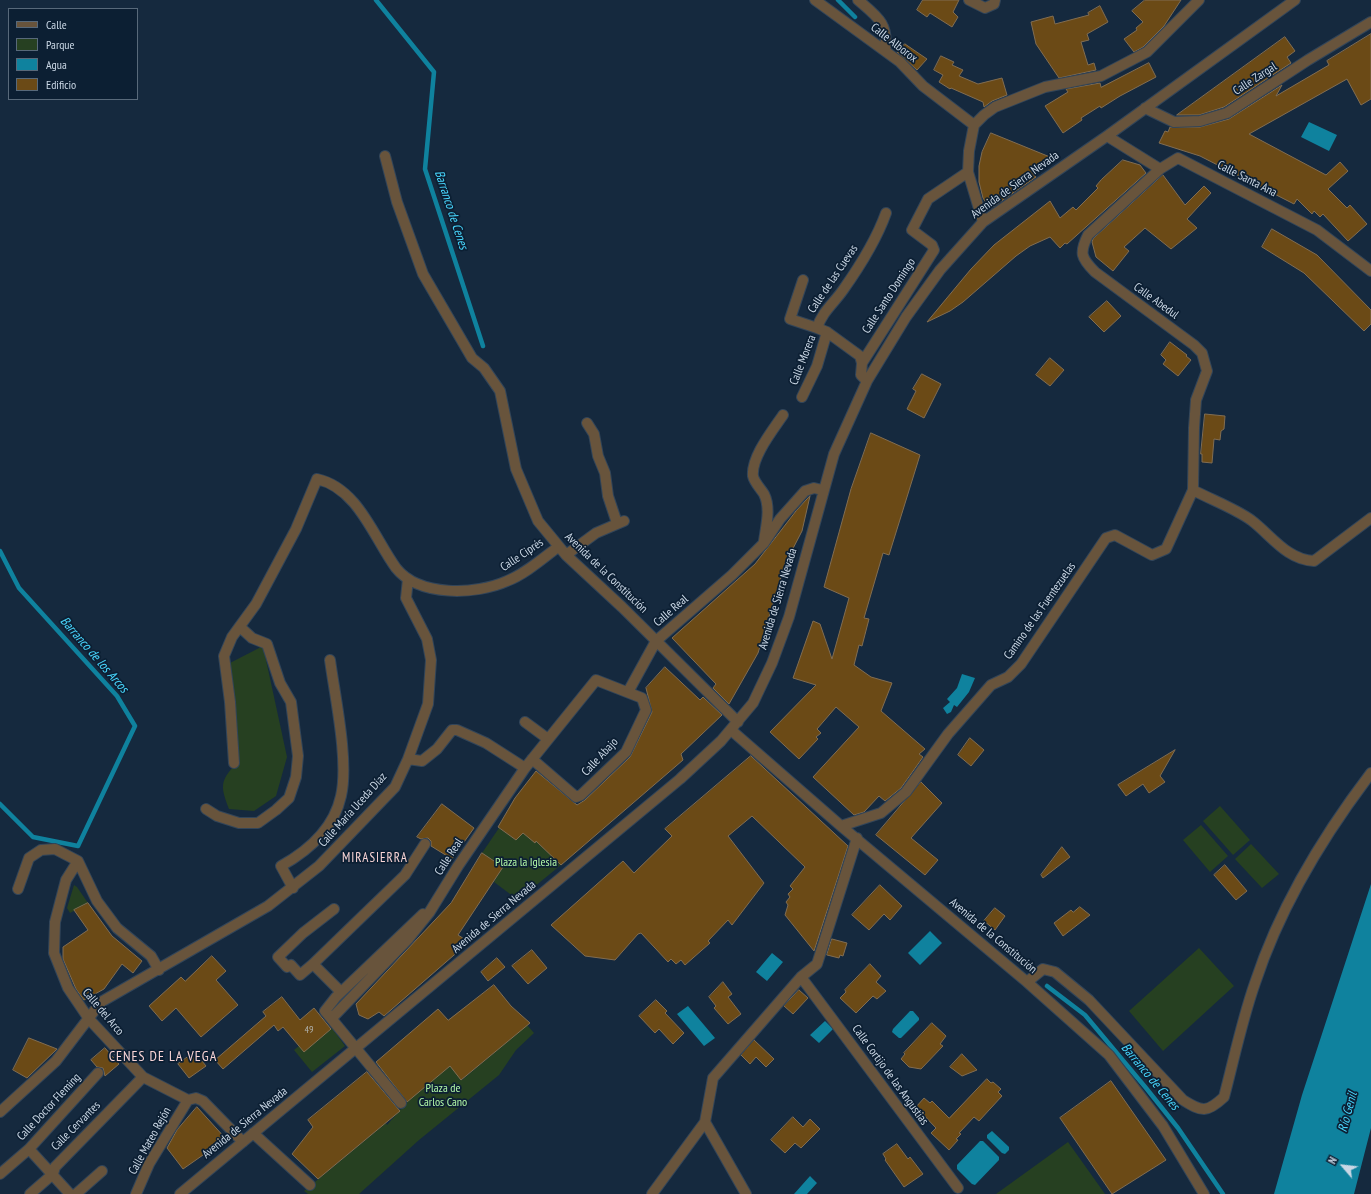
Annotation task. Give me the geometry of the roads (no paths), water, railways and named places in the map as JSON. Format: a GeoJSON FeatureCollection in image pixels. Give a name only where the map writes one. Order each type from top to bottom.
{"type":"FeatureCollection","features":[{"type":"Feature","properties":{"kind":"street","name":"Calle Alborox"},"geometry":{"type":"LineString","coordinates":[[814,0],[907,68],[923,86],[974,125]]}},
{"type":"Feature","properties":{"kind":"street"},"geometry":{"type":"LineString","coordinates":[[858,0],[882,23],[887,37],[885,52]]}},
{"type":"Feature","properties":{"kind":"street"},"geometry":{"type":"LineString","coordinates":[[969,0],[985,8],[994,4],[995,0]]}},
{"type":"Feature","properties":{"kind":"street"},"geometry":{"type":"LineString","coordinates":[[983,222],[968,172],[969,152],[974,125],[995,107],[1045,88],[1101,76],[1147,52],[1199,0]]}},
{"type":"Feature","properties":{"kind":"street","name":"Avenida de Sierra Nevada"},"geometry":{"type":"LineString","coordinates":[[180,1194],[680,780],[721,741],[753,703],[772,663],[789,617],[822,490],[834,454],[867,381],[906,317],[940,270],[983,222],[1106,136],[1295,0]]}},
{"type":"Feature","properties":{"kind":"street","name":"Calle Zargal"},"geometry":{"type":"LineString","coordinates":[[1145,108],[1174,122],[1200,121],[1227,112],[1308,60],[1370,25]]}},
{"type":"Feature","properties":{"kind":"street"},"geometry":{"type":"LineString","coordinates":[[1106,136],[1160,169]]}},
{"type":"Feature","properties":{"kind":"street","name":"Avenida de la Constitución"},"geometry":{"type":"LineString","coordinates":[[385,156],[397,202],[423,274],[472,358],[484,368],[500,391],[516,469],[538,520],[558,547],[738,722]]}},
{"type":"Feature","properties":{"kind":"street","name":"Calle Santa Ana"},"geometry":{"type":"LineString","coordinates":[[1160,169],[1178,158],[1317,230],[1371,271]]}},
{"type":"Feature","properties":{"kind":"street","name":"Calle Abedul"},"geometry":{"type":"LineString","coordinates":[[1160,169],[1088,234],[1082,248],[1084,261],[1094,272],[1194,345],[1202,353],[1207,370],[1196,400],[1193,490]]}},
{"type":"Feature","properties":{"kind":"street","name":"Calle Santo Domingo"},"geometry":{"type":"LineString","coordinates":[[862,363],[934,250],[932,245],[912,230],[928,199],[968,172]]}},
{"type":"Feature","properties":{"kind":"street","name":"Calle de las Cuevas"},"geometry":{"type":"LineString","coordinates":[[862,363],[860,356],[827,332],[817,328],[820,317],[842,292],[863,262],[886,213]]}},
{"type":"Feature","properties":{"kind":"street"},"geometry":{"type":"LineString","coordinates":[[803,280],[790,319],[817,328]]}},
{"type":"Feature","properties":{"kind":"street","name":"Calle Morera"},"geometry":{"type":"LineString","coordinates":[[802,397],[817,366],[827,332]]}},
{"type":"Feature","properties":{"kind":"street"},"geometry":{"type":"LineString","coordinates":[[862,363],[861,375],[867,381]]}},
{"type":"Feature","properties":{"kind":"street"},"geometry":{"type":"LineString","coordinates":[[764,543],[768,512],[765,496],[753,477],[754,466],[766,439],[783,415]]}},
{"type":"Feature","properties":{"kind":"street"},"geometry":{"type":"LineString","coordinates":[[566,555],[596,532],[621,522],[608,496],[605,473],[598,456],[594,434],[587,423]]}},
{"type":"Feature","properties":{"kind":"street"},"geometry":{"type":"LineString","coordinates":[[234,763],[230,702],[224,656],[232,637],[256,604],[296,529],[317,478],[327,481],[348,497],[370,525],[397,568],[408,579]]}},
{"type":"Feature","properties":{"kind":"street","name":"Calle Real"},"geometry":{"type":"LineString","coordinates":[[429,913],[420,915],[341,992],[325,1011],[332,1018],[409,938],[429,913],[458,866],[525,768],[596,680],[628,692],[656,641],[732,575],[764,543],[780,519],[805,491],[814,488],[822,490]]}},
{"type":"Feature","properties":{"kind":"street"},"geometry":{"type":"LineString","coordinates":[[1193,490],[1250,520],[1293,555],[1304,560],[1314,560],[1371,518]]}},
{"type":"Feature","properties":{"kind":"street","name":"Camino de las Fuentezuelas"},"geometry":{"type":"LineString","coordinates":[[841,826],[881,813],[906,792],[948,734],[991,685],[1008,678],[1021,664],[1106,538],[1115,534],[1152,555],[1166,549],[1193,490]]}},
{"type":"Feature","properties":{"kind":"street","name":"Calle Ciprés"},"geometry":{"type":"LineString","coordinates":[[408,579],[425,586],[454,592],[481,589],[508,581],[534,565],[558,547]]}},
{"type":"Feature","properties":{"kind":"street","name":"Calle María Uceda Díaz"},"geometry":{"type":"LineString","coordinates":[[0,1112],[56,1061],[102,1002],[268,906],[293,888],[319,866],[395,787],[408,759],[428,704],[431,660],[427,639],[406,598],[408,579]]}},
{"type":"Feature","properties":{"kind":"street"},"geometry":{"type":"LineString","coordinates":[[206,808],[217,816],[239,823],[258,823],[276,810],[288,798],[296,777],[298,756],[291,702],[280,683],[267,644],[252,638],[240,627]]}},
{"type":"Feature","properties":{"kind":"street"},"geometry":{"type":"LineString","coordinates":[[293,888],[281,866],[301,855],[321,836],[334,814],[341,796],[343,763],[330,660]]}},
{"type":"Feature","properties":{"kind":"street","name":"Calle Abajo"},"geometry":{"type":"LineString","coordinates":[[532,759],[576,797],[581,795],[626,752],[639,727],[646,710],[642,698],[628,692]]}},
{"type":"Feature","properties":{"kind":"street"},"geometry":{"type":"LineString","coordinates":[[524,722],[548,739]]}},
{"type":"Feature","properties":{"kind":"street"},"geometry":{"type":"LineString","coordinates":[[408,759],[422,761],[437,749],[452,730],[457,730],[486,743],[525,768]]}},
{"type":"Feature","properties":{"kind":"street","name":"Avenida de la Constitución"},"geometry":{"type":"LineString","coordinates":[[731,730],[841,826],[1027,982],[1109,1055],[1163,1126],[1204,1194]]}},
{"type":"Feature","properties":{"kind":"street"},"geometry":{"type":"LineString","coordinates":[[1027,982],[1042,969],[1055,972],[1089,1000],[1183,1100],[1199,1110],[1213,1108],[1224,1098],[1255,982],[1281,918],[1309,866],[1342,812],[1371,774]]}},
{"type":"Feature","properties":{"kind":"street"},"geometry":{"type":"LineString","coordinates":[[652,1194],[705,1122],[713,1078],[801,977],[817,964],[857,838]]}},
{"type":"Feature","properties":{"kind":"street"},"geometry":{"type":"LineString","coordinates":[[334,909],[303,933],[278,957],[287,967],[291,965],[300,975],[313,964],[405,875],[425,844]]}},
{"type":"Feature","properties":{"kind":"street"},"geometry":{"type":"LineString","coordinates":[[18,889],[29,858],[41,850],[55,850],[78,861],[97,901],[117,928],[151,956],[159,970]]}},
{"type":"Feature","properties":{"kind":"street","name":"Calle del Arco"},"geometry":{"type":"LineString","coordinates":[[78,861],[66,880],[55,922],[54,953],[68,988],[89,1019],[143,1077],[188,1100],[196,1098],[203,1101],[243,1142]]}},
{"type":"Feature","properties":{"kind":"street"},"geometry":{"type":"LineString","coordinates":[[313,964],[341,992]]}},
{"type":"Feature","properties":{"kind":"street","name":"Calle Cortijo de las Angustias"},"geometry":{"type":"LineString","coordinates":[[801,977],[958,1188]]}},
{"type":"Feature","properties":{"kind":"street"},"geometry":{"type":"LineString","coordinates":[[332,1018],[355,1049],[401,1103]]}},
{"type":"Feature","properties":{"kind":"street","name":"Calle Doctor Fleming"},"geometry":{"type":"LineString","coordinates":[[0,1174],[29,1149],[98,1073]]}},
{"type":"Feature","properties":{"kind":"street","name":"Calle Cervantes"},"geometry":{"type":"LineString","coordinates":[[30,1194],[53,1174],[55,1167],[143,1077]]}},
{"type":"Feature","properties":{"kind":"street","name":"Calle Mateo Rejón"},"geometry":{"type":"LineString","coordinates":[[136,1194],[149,1164],[188,1100]]}},
{"type":"Feature","properties":{"kind":"street"},"geometry":{"type":"LineString","coordinates":[[705,1122],[746,1194]]}},
{"type":"Feature","properties":{"kind":"street"},"geometry":{"type":"LineString","coordinates":[[253,1133],[310,1184]]}},
{"type":"Feature","properties":{"kind":"street"},"geometry":{"type":"LineString","coordinates":[[29,1149],[70,1194]]}},
{"type":"Feature","properties":{"kind":"street"},"geometry":{"type":"LineString","coordinates":[[76,1194],[102,1171]]}},
{"type":"Feature","properties":{"kind":"water"},"geometry":{"type":"Polygon","coordinates":[[[1309,122],[1337,135],[1329,151],[1301,137],[1309,122]]]}},
{"type":"Feature","properties":{"kind":"water"},"geometry":{"type":"Polygon","coordinates":[[[962,674],[975,678],[969,692],[957,707],[954,705],[951,712],[947,714],[943,708],[950,702],[947,699],[957,688],[962,674]]]}},
{"type":"Feature","properties":{"kind":"water","name":"Río Genil"},"geometry":{"type":"Polygon","coordinates":[[[1371,884],[1371,1128],[1354,1194],[1274,1194],[1302,1095],[1371,884]]]}},
{"type":"Feature","properties":{"kind":"water"},"geometry":{"type":"Polygon","coordinates":[[[930,931],[942,943],[920,965],[908,953],[930,931]]]}},
{"type":"Feature","properties":{"kind":"water"},"geometry":{"type":"Polygon","coordinates":[[[772,953],[783,962],[767,981],[756,972],[772,953]]]}},
{"type":"Feature","properties":{"kind":"water"},"geometry":{"type":"Polygon","coordinates":[[[688,1006],[715,1038],[704,1046],[677,1014],[688,1006]]]}},
{"type":"Feature","properties":{"kind":"water"},"geometry":{"type":"Polygon","coordinates":[[[910,1011],[913,1011],[919,1020],[901,1038],[899,1038],[892,1032],[893,1029],[910,1011]]]}},
{"type":"Feature","properties":{"kind":"water"},"geometry":{"type":"Polygon","coordinates":[[[825,1021],[833,1029],[819,1043],[810,1035],[825,1021]]]}},
{"type":"Feature","properties":{"kind":"water"},"geometry":{"type":"Polygon","coordinates":[[[992,1131],[1009,1147],[1009,1150],[1005,1154],[1002,1153],[987,1138],[987,1135],[992,1131]]]}},
{"type":"Feature","properties":{"kind":"water"},"geometry":{"type":"Polygon","coordinates":[[[980,1141],[983,1141],[999,1157],[999,1160],[975,1185],[972,1184],[957,1169],[957,1165],[980,1141]]]}},
{"type":"Feature","properties":{"kind":"water"},"geometry":{"type":"Polygon","coordinates":[[[810,1176],[817,1183],[807,1194],[794,1194],[810,1176]]]}},
{"type":"Feature","properties":{"kind":"waterway","name":"Barranco de Cenes"},"geometry":{"type":"LineString","coordinates":[[376,0],[434,72],[425,169],[483,346]]}},
{"type":"Feature","properties":{"kind":"waterway"},"geometry":{"type":"LineString","coordinates":[[838,0],[855,17]]}},
{"type":"Feature","properties":{"kind":"waterway","name":"Barranco de los Arcos"},"geometry":{"type":"LineString","coordinates":[[0,551],[19,588],[117,696],[135,726],[78,846],[33,837],[0,804]]}},
{"type":"Feature","properties":{"kind":"waterway","name":"Barranco de Cenes"},"geometry":{"type":"LineString","coordinates":[[1047,986],[1085,1015],[1178,1128],[1223,1194]]}},
{"type":"Feature","properties":{"kind":"district","name":"MIRASIERRA"},"geometry":{"type":"Point","coordinates":[375,858]}},
{"type":"Feature","properties":{"kind":"district","name":"CENES DE LA VEGA"},"geometry":{"type":"Point","coordinates":[163,1057]}},
{"type":"Feature","properties":{"kind":"park label","name":"Plaza la Iglesia"},"geometry":{"type":"Point","coordinates":[526,863]}},
{"type":"Feature","properties":{"kind":"park label","name":"Plaza de Carlos Cano"},"geometry":{"type":"Point","coordinates":[443,1096]}}]}
